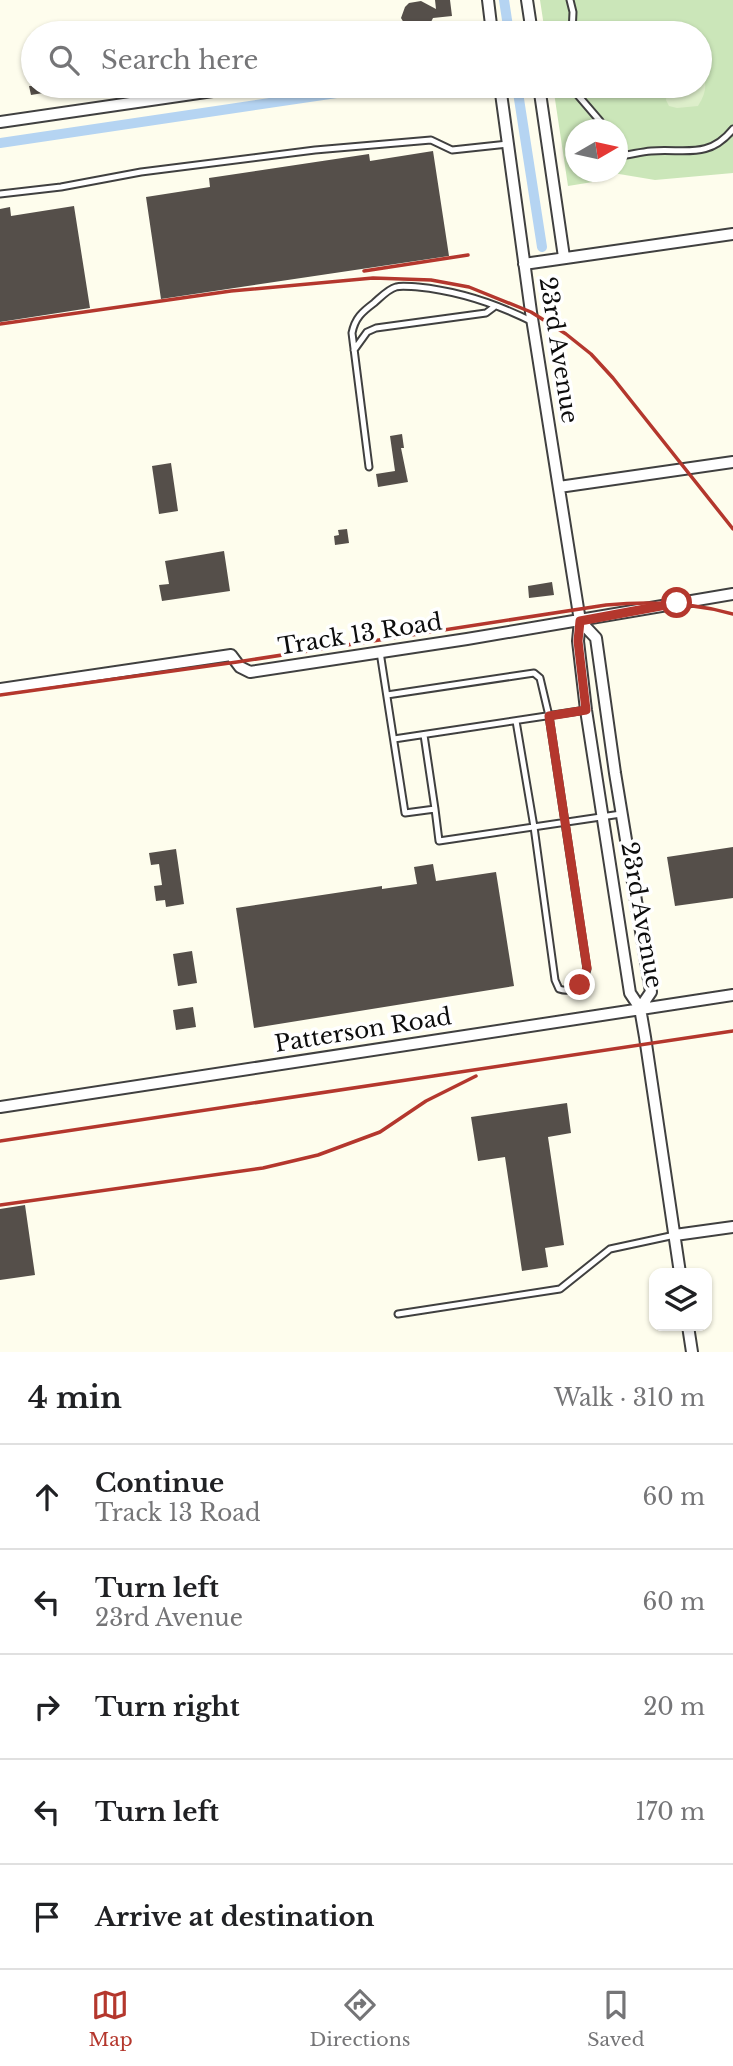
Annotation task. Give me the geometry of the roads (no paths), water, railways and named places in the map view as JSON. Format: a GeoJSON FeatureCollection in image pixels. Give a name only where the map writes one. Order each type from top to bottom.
{"type":"FeatureCollection","features":[{"type":"Feature","properties":{"kind":"street"},"geometry":{"type":"LineString","coordinates":[[488,0],[491,21]]}},
{"type":"Feature","properties":{"kind":"street"},"geometry":{"type":"LineString","coordinates":[[527,0],[530,21]]}},
{"type":"Feature","properties":{"kind":"street"},"geometry":{"type":"LineString","coordinates":[[0,122],[165,98]]}},
{"type":"Feature","properties":{"kind":"street","name":"23rd Avenue"},"geometry":{"type":"LineString","coordinates":[[502,98],[524,264],[580,621],[578,641],[586,710],[630,993],[640,1009],[679,1268]]}},
{"type":"Feature","properties":{"kind":"street"},"geometry":{"type":"LineString","coordinates":[[541,98],[564,257]]}},
{"type":"Feature","properties":{"kind":"street"},"geometry":{"type":"LineString","coordinates":[[524,264],[733,234]]}},
{"type":"Feature","properties":{"kind":"street"},"geometry":{"type":"LineString","coordinates":[[559,487],[733,462]]}},
{"type":"Feature","properties":{"kind":"street","name":"Track 13 Road"},"geometry":{"type":"LineString","coordinates":[[0,689],[224,655],[231,655],[240,667],[250,672],[580,621],[733,594]]}},
{"type":"Feature","properties":{"kind":"street","name":"23rd Avenue"},"geometry":{"type":"LineString","coordinates":[[580,621],[596,638],[651,992],[640,1009]]}},
{"type":"Feature","properties":{"kind":"street","name":"Patterson Road"},"geometry":{"type":"LineString","coordinates":[[0,1107],[733,995]]}},
{"type":"Feature","properties":{"kind":"street"},"geometry":{"type":"LineString","coordinates":[[675,1235],[733,1227]]}},
{"type":"Feature","properties":{"kind":"street"},"geometry":{"type":"LineString","coordinates":[[689,1331],[692,1352]]}},
{"type":"Feature","properties":{"kind":"lane"},"geometry":{"type":"LineString","coordinates":[[570,0],[573,21]]}},
{"type":"Feature","properties":{"kind":"lane"},"geometry":{"type":"LineString","coordinates":[[580,98],[598,119]]}},
{"type":"Feature","properties":{"kind":"lane"},"geometry":{"type":"LineString","coordinates":[[628,155],[652,151],[686,153],[709,149],[733,129]]}},
{"type":"Feature","properties":{"kind":"lane"},"geometry":{"type":"LineString","coordinates":[[0,194],[61,187],[141,172],[316,150],[431,140],[452,150],[508,144]]}},
{"type":"Feature","properties":{"kind":"lane"},"geometry":{"type":"LineString","coordinates":[[369,467],[352,333],[354,321],[361,313],[396,286],[451,292],[475,298],[533,322]]}},
{"type":"Feature","properties":{"kind":"lane"},"geometry":{"type":"LineString","coordinates":[[354,350],[367,332],[376,328],[486,313],[494,307]]}},
{"type":"Feature","properties":{"kind":"lane"},"geometry":{"type":"LineString","coordinates":[[380,652],[405,813],[435,809]]}},
{"type":"Feature","properties":{"kind":"lane"},"geometry":{"type":"LineString","coordinates":[[387,695],[538,674],[549,716],[587,968],[580,985],[564,990],[559,989],[555,980],[516,721]]}},
{"type":"Feature","properties":{"kind":"lane"},"geometry":{"type":"LineString","coordinates":[[394,739],[586,710]]}},
{"type":"Feature","properties":{"kind":"lane"},"geometry":{"type":"LineString","coordinates":[[424,735],[439,841],[622,813]]}},
{"type":"Feature","properties":{"kind":"lane"},"geometry":{"type":"LineString","coordinates":[[398,1314],[560,1289],[610,1249],[675,1235]]}},
{"type":"Feature","properties":{"kind":"waterway"},"geometry":{"type":"LineString","coordinates":[[504,0],[507,21]]}},
{"type":"Feature","properties":{"kind":"waterway"},"geometry":{"type":"LineString","coordinates":[[0,143],[303,98]]}},
{"type":"Feature","properties":{"kind":"waterway"},"geometry":{"type":"LineString","coordinates":[[519,98],[542,247]]}},
{"type":"Feature","properties":{"kind":"railway"},"geometry":{"type":"LineString","coordinates":[[364,271],[468,255]]}},
{"type":"Feature","properties":{"kind":"railway"},"geometry":{"type":"LineString","coordinates":[[0,324],[231,291],[373,278],[431,280],[469,287],[531,312],[591,354],[733,529]]}},
{"type":"Feature","properties":{"kind":"railway"},"geometry":{"type":"LineString","coordinates":[[0,695],[237,662],[606,605],[670,604],[733,614]]}},
{"type":"Feature","properties":{"kind":"railway"},"geometry":{"type":"LineString","coordinates":[[0,1141],[733,1031]]}},
{"type":"Feature","properties":{"kind":"railway"},"geometry":{"type":"LineString","coordinates":[[0,1205],[263,1168],[318,1155],[380,1132],[426,1101],[476,1076]]}}]}
